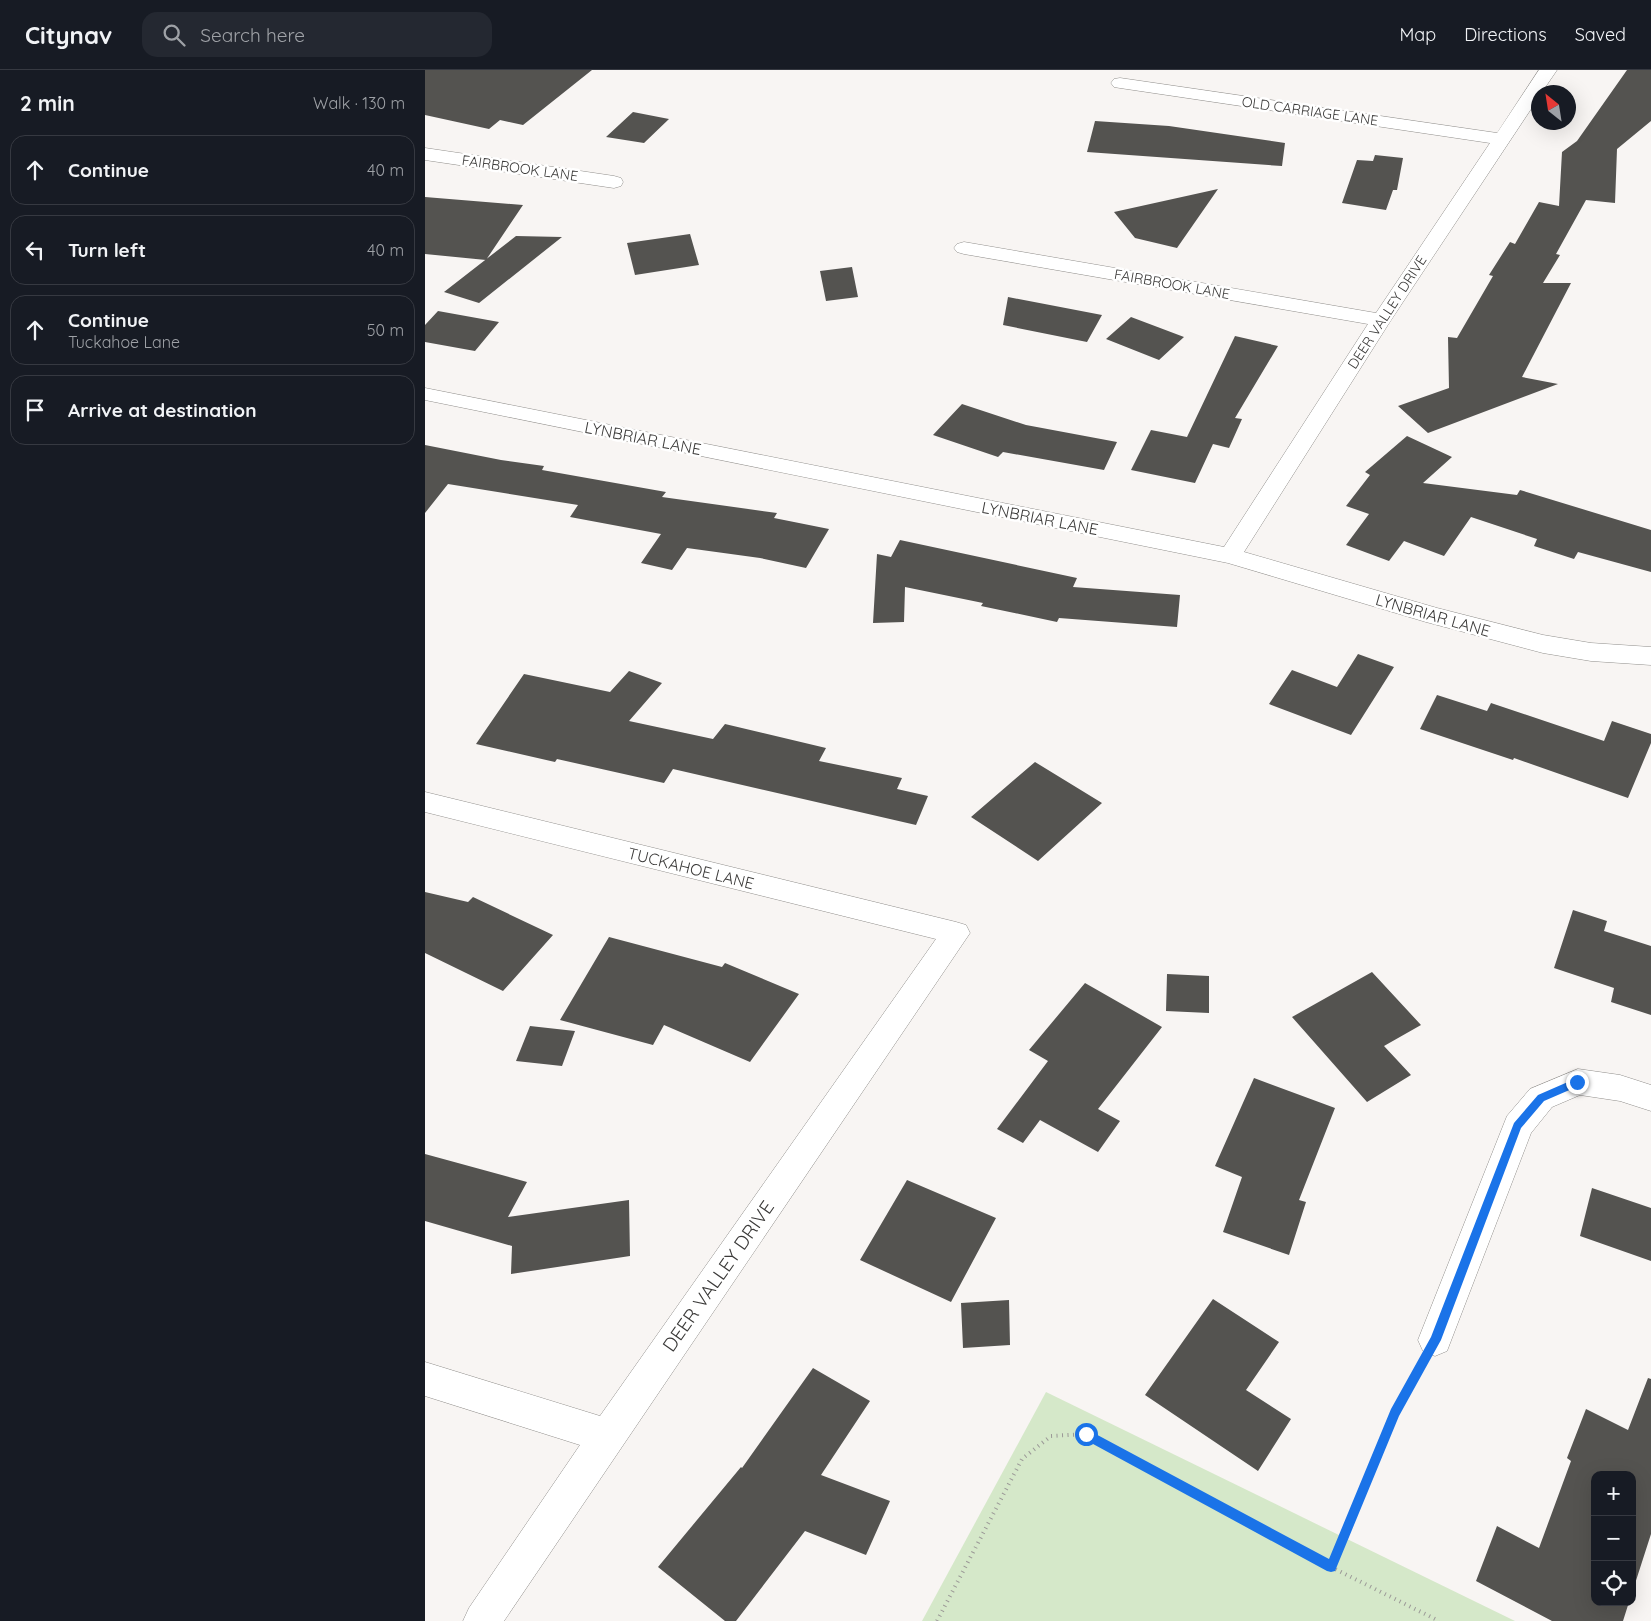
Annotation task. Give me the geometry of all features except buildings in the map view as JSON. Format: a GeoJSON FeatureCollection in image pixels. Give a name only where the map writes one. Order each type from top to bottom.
{"type":"FeatureCollection","features":[{"type":"Feature","properties":{"kind":"street","name":"DEER VALLEY DRIVE"},"geometry":{"type":"LineString","coordinates":[[1230,556],[1381,320],[1548,70]]}},
{"type":"Feature","properties":{"kind":"street","name":"OLD CARRIAGE LANE"},"geometry":{"type":"LineString","coordinates":[[1119,83],[1501,139]]}},
{"type":"Feature","properties":{"kind":"street","name":"FAIRBROOK LANE"},"geometry":{"type":"LineString","coordinates":[[425,154],[614,182]]}},
{"type":"Feature","properties":{"kind":"street","name":"FAIRBROOK LANE"},"geometry":{"type":"LineString","coordinates":[[964,248],[1381,320]]}},
{"type":"Feature","properties":{"kind":"street","name":"LYNBRIAR LANE"},"geometry":{"type":"LineString","coordinates":[[425,394],[1230,556],[1445,619],[1543,644],[1591,652],[1651,656]]}},
{"type":"Feature","properties":{"kind":"street","name":"TUCKAHOE LANE"},"geometry":{"type":"LineString","coordinates":[[425,802],[956,934]]}},
{"type":"Feature","properties":{"kind":"street","name":"DEER VALLEY DRIVE"},"geometry":{"type":"LineString","coordinates":[[482,1621],[607,1436],[956,934]]}},
{"type":"Feature","properties":{"kind":"street"},"geometry":{"type":"LineString","coordinates":[[1435,1340],[1518,1126],[1541,1098],[1577,1082],[1619,1088],[1651,1098]]}},
{"type":"Feature","properties":{"kind":"street"},"geometry":{"type":"LineString","coordinates":[[425,1379],[607,1436]]}},
{"type":"Feature","properties":{"kind":"path"},"geometry":{"type":"LineString","coordinates":[[1331,1567],[1395,1413],[1435,1340]]}},
{"type":"Feature","properties":{"kind":"path"},"geometry":{"type":"LineString","coordinates":[[937,1621],[1022,1458],[1051,1436],[1086,1434],[1331,1567],[1439,1621]]}},
{"type":"Feature","properties":{"kind":"green space"},"geometry":{"type":"Polygon","coordinates":[[[1046,1392],[1515,1621],[922,1621],[1046,1392]]]}},
{"type":"Feature","properties":{"kind":"route"},"geometry":{"type":"LineString","coordinates":[[1086,1434],[1331,1567],[1395,1413],[1435,1340],[1518,1126],[1541,1098],[1577,1082]]}}]}
